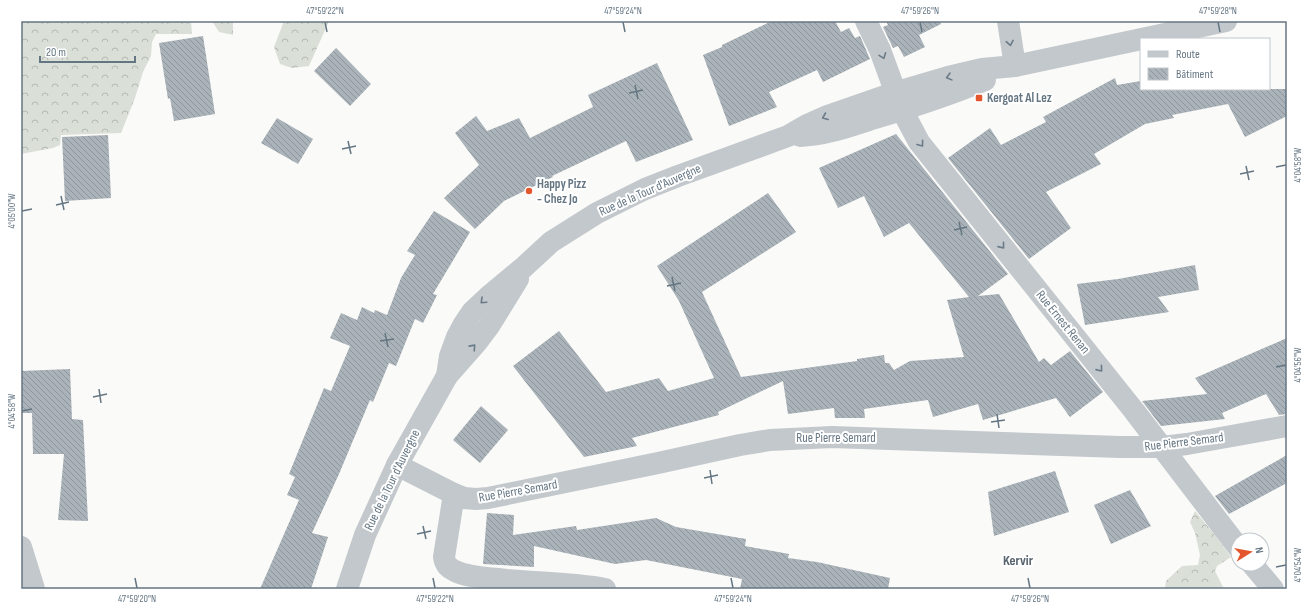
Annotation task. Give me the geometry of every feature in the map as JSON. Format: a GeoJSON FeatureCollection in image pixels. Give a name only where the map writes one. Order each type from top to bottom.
{"type":"FeatureCollection","features":[{"type":"Feature","properties":{"kind":"street","name":"Rue Ernest Renan"},"geometry":{"type":"LineString","coordinates":[[866,21],[919,142],[1162,447],[1230,536]]}},
{"type":"Feature","properties":{"kind":"street"},"geometry":{"type":"LineString","coordinates":[[1008,21],[1009,38],[1015,66]]}},
{"type":"Feature","properties":{"kind":"street","name":"Rue de la Tour d'Auvergne"},"geometry":{"type":"LineString","coordinates":[[1146,38],[1226,21]]}},
{"type":"Feature","properties":{"kind":"street","name":"Rue de la Tour d'Auvergne"},"geometry":{"type":"LineString","coordinates":[[346,589],[366,535],[397,465],[447,376],[450,356],[464,324],[472,312],[482,302],[551,242],[581,222],[645,189],[788,136],[825,116],[900,101],[966,72],[1015,66],[1140,39]]}},
{"type":"Feature","properties":{"kind":"street","name":"Rue Pierre Semard"},"geometry":{"type":"LineString","coordinates":[[397,465],[454,494],[464,498],[476,499],[488,498],[740,445],[786,439],[832,437],[1113,447],[1162,447],[1188,444],[1287,426]]}},
{"type":"Feature","properties":{"kind":"street"},"geometry":{"type":"LineString","coordinates":[[454,494],[444,558],[447,566],[454,571],[490,578],[605,589]]}},
{"type":"Feature","properties":{"kind":"street"},"geometry":{"type":"LineString","coordinates":[[21,548],[34,589]]}},
{"type":"Feature","properties":{"kind":"street"},"geometry":{"type":"LineString","coordinates":[[1259,572],[1273,589]]}},
{"type":"Feature","properties":{"kind":"green space"},"geometry":{"type":"Polygon","coordinates":[[[21,21],[191,21],[192,34],[156,34],[152,42],[151,56],[143,72],[135,98],[121,133],[61,135],[60,145],[53,148],[21,154],[21,21]]]}},
{"type":"Feature","properties":{"kind":"green space"},"geometry":{"type":"Polygon","coordinates":[[[212,21],[233,21],[233,35],[219,32],[212,21]]]}},
{"type":"Feature","properties":{"kind":"green space"},"geometry":{"type":"Polygon","coordinates":[[[284,21],[329,21],[309,66],[292,68],[280,64],[274,47],[284,21]]]}},
{"type":"Feature","properties":{"kind":"green space"},"geometry":{"type":"Polygon","coordinates":[[[1195,511],[1230,556],[1230,558],[1217,566],[1215,571],[1224,589],[1165,589],[1166,581],[1182,566],[1198,565],[1200,555],[1195,533],[1190,522],[1195,511]]]}},
{"type":"Feature","properties":{"kind":"building"},"geometry":{"type":"Polygon","coordinates":[[[772,21],[835,21],[841,32],[849,28],[855,38],[860,36],[870,59],[823,82],[817,70],[769,92],[777,107],[729,126],[703,55],[722,47],[722,45],[772,21]]]}},
{"type":"Feature","properties":{"kind":"building"},"geometry":{"type":"Polygon","coordinates":[[[886,21],[940,21],[941,24],[919,35],[925,47],[904,57],[898,46],[893,48],[883,27],[888,25],[886,21]]]}},
{"type":"Feature","properties":{"kind":"building"},"geometry":{"type":"Polygon","coordinates":[[[203,36],[215,114],[174,121],[170,98],[168,99],[159,43],[203,36]]]}},
{"type":"Feature","properties":{"kind":"building"},"geometry":{"type":"Polygon","coordinates":[[[336,48],[371,84],[350,106],[314,71],[336,48]]]}},
{"type":"Feature","properties":{"kind":"building"},"geometry":{"type":"Polygon","coordinates":[[[657,63],[693,140],[636,162],[626,141],[552,176],[553,177],[504,201],[475,229],[444,198],[479,165],[455,133],[476,116],[487,131],[519,118],[530,138],[593,107],[588,95],[657,63]]]}},
{"type":"Feature","properties":{"kind":"building"},"geometry":{"type":"Polygon","coordinates":[[[1115,78],[1117,85],[1140,81],[1140,90],[1287,89],[1287,116],[1245,137],[1228,104],[1172,115],[1174,118],[1145,124],[1094,154],[1101,164],[1046,192],[1071,228],[1029,259],[948,158],[990,128],[1001,145],[1046,122],[1043,117],[1115,78]]]}},
{"type":"Feature","properties":{"kind":"building"},"geometry":{"type":"Polygon","coordinates":[[[277,118],[313,139],[298,164],[261,143],[277,118]]]}},
{"type":"Feature","properties":{"kind":"building"},"geometry":{"type":"Polygon","coordinates":[[[896,134],[1008,274],[978,296],[999,294],[1039,362],[1044,358],[1051,365],[1070,351],[1103,392],[1070,417],[1056,398],[983,420],[978,404],[933,417],[928,400],[864,409],[865,418],[835,418],[834,408],[788,414],[783,381],[718,412],[719,415],[632,438],[637,446],[584,457],[513,366],[559,331],[606,392],[659,378],[668,391],[714,378],[679,301],[657,266],[768,193],[796,232],[702,292],[741,377],[857,361],[857,359],[884,355],[885,363],[889,363],[894,370],[910,361],[964,357],[947,300],[969,297],[909,223],[884,237],[864,196],[838,208],[819,168],[896,134]]]}},
{"type":"Feature","properties":{"kind":"building"},"geometry":{"type":"Polygon","coordinates":[[[108,135],[111,198],[65,201],[62,137],[108,135]]]}},
{"type":"Feature","properties":{"kind":"building"},"geometry":{"type":"Polygon","coordinates":[[[434,211],[470,232],[433,294],[437,295],[423,323],[415,319],[396,366],[389,363],[373,402],[370,400],[312,533],[328,537],[311,589],[260,589],[299,500],[287,495],[295,477],[289,474],[324,388],[331,391],[350,346],[330,338],[341,313],[357,320],[362,307],[374,313],[375,310],[387,315],[401,278],[415,255],[407,251],[434,211]]]}},
{"type":"Feature","properties":{"kind":"building"},"geometry":{"type":"Polygon","coordinates":[[[1195,265],[1199,290],[1158,297],[1169,312],[1085,325],[1077,284],[1118,279],[1195,265]]]}},
{"type":"Feature","properties":{"kind":"building"},"geometry":{"type":"Polygon","coordinates":[[[1287,338],[1287,414],[1279,415],[1266,394],[1222,413],[1225,419],[1161,426],[1142,401],[1207,394],[1195,378],[1287,338]]]}},
{"type":"Feature","properties":{"kind":"building"},"geometry":{"type":"Polygon","coordinates":[[[70,369],[72,419],[83,420],[88,521],[58,520],[64,454],[33,454],[32,413],[21,413],[21,371],[70,369]]]}},
{"type":"Feature","properties":{"kind":"building"},"geometry":{"type":"Polygon","coordinates":[[[481,406],[508,430],[480,463],[453,440],[481,406]]]}},
{"type":"Feature","properties":{"kind":"building"},"geometry":{"type":"Polygon","coordinates":[[[1287,455],[1287,483],[1229,514],[1215,496],[1287,455]]]}},
{"type":"Feature","properties":{"kind":"building"},"geometry":{"type":"Polygon","coordinates":[[[1055,471],[1069,512],[994,536],[988,492],[1055,471]]]}},
{"type":"Feature","properties":{"kind":"building"},"geometry":{"type":"Polygon","coordinates":[[[1130,490],[1151,526],[1111,544],[1094,505],[1130,490]]]}},
{"type":"Feature","properties":{"kind":"building"},"geometry":{"type":"Polygon","coordinates":[[[487,513],[514,515],[513,535],[576,526],[577,530],[656,518],[676,527],[746,539],[745,546],[789,554],[788,558],[817,562],[890,578],[888,589],[740,589],[742,579],[646,560],[615,564],[534,546],[534,567],[483,564],[487,513]]]}},
{"type":"Feature","properties":{"kind":"place","name":"Kergoat Al Lez"},"geometry":{"type":"Point","coordinates":[979,98]}},
{"type":"Feature","properties":{"kind":"place","name":"Happy Pizz - Chez Jo"},"geometry":{"type":"Point","coordinates":[529,191]}},
{"type":"Feature","properties":{"kind":"district","name":"Kervir"},"geometry":{"type":"Point","coordinates":[1018,560]}}]}
